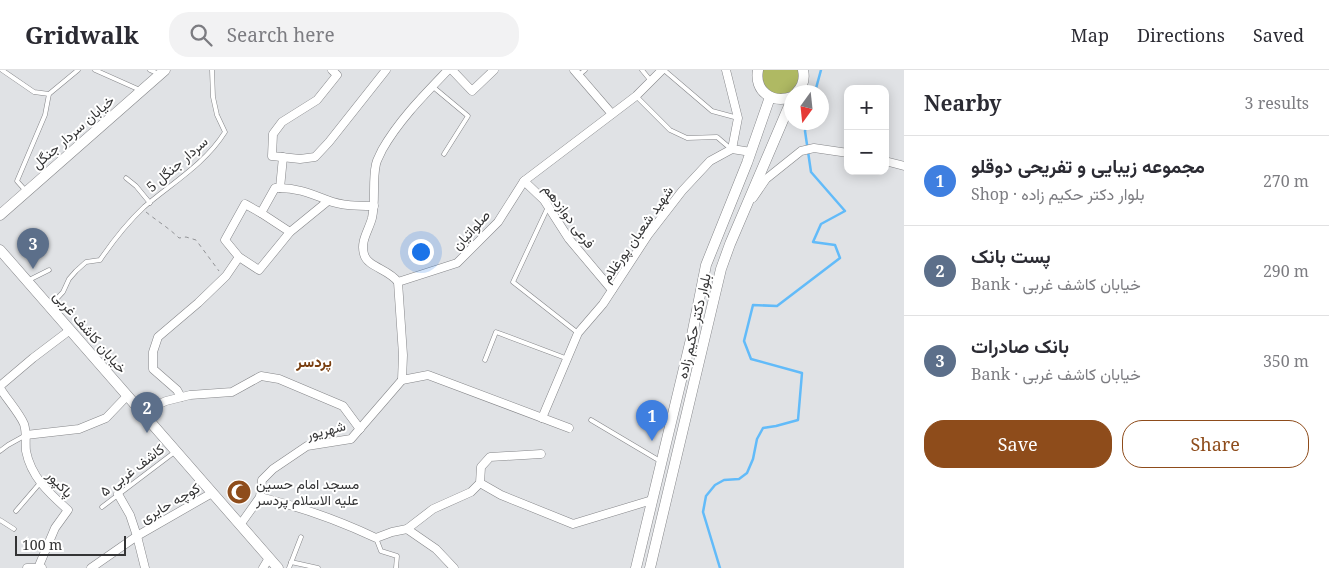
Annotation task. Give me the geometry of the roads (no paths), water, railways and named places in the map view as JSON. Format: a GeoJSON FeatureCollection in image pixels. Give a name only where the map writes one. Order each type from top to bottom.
{"type":"FeatureCollection","features":[{"type":"Feature","properties":{"kind":"main road"},"geometry":{"type":"LineString","coordinates":[[802,85],[803,70]]}},
{"type":"Feature","properties":{"kind":"main road"},"geometry":{"type":"LineString","coordinates":[[757,71],[757,80],[760,87],[770,97],[778,100],[784,99]]}},
{"type":"Feature","properties":{"kind":"main road","name":"خیابان سردار جنگل"},"geometry":{"type":"LineString","coordinates":[[0,215],[163,72]]}},
{"type":"Feature","properties":{"kind":"main road","name":"بلوار دکتر حکیم زاده"},"geometry":{"type":"LineString","coordinates":[[636,568],[690,343],[706,265],[751,152],[770,97]]}},
{"type":"Feature","properties":{"kind":"main road","name":"بلوار دکتر حکیم زاده"},"geometry":{"type":"LineString","coordinates":[[650,568],[721,269],[784,117]]}},
{"type":"Feature","properties":{"kind":"main road","name":"خیابان کاشف غربی"},"geometry":{"type":"LineString","coordinates":[[0,250],[278,568]]}},
{"type":"Feature","properties":{"kind":"main road"},"geometry":{"type":"LineString","coordinates":[[690,343],[702,347]]}},
{"type":"Feature","properties":{"kind":"main road"},"geometry":{"type":"LineString","coordinates":[[661,462],[675,465]]}},
{"type":"Feature","properties":{"kind":"street"},"geometry":{"type":"LineString","coordinates":[[332,70],[337,75],[317,100],[282,122],[273,134],[272,156],[300,159],[315,156],[329,142],[386,70]]}},
{"type":"Feature","properties":{"kind":"street"},"geometry":{"type":"LineString","coordinates":[[448,70],[416,102],[389,138],[376,162],[372,219],[363,241],[364,254],[368,263],[393,274],[398,282],[403,355],[402,380],[428,375],[569,428]]}},
{"type":"Feature","properties":{"kind":"street"},"geometry":{"type":"LineString","coordinates":[[452,70],[472,91],[494,70]]}},
{"type":"Feature","properties":{"kind":"street","name":"صلواتیان"},"geometry":{"type":"LineString","coordinates":[[398,282],[457,264],[498,222],[524,180],[636,96],[663,70]]}},
{"type":"Feature","properties":{"kind":"street"},"geometry":{"type":"LineString","coordinates":[[726,70],[738,118],[732,149],[751,152]]}},
{"type":"Feature","properties":{"kind":"street"},"geometry":{"type":"LineString","coordinates":[[579,72],[612,114]]}},
{"type":"Feature","properties":{"kind":"street"},"geometry":{"type":"LineString","coordinates":[[745,210],[766,179],[801,151],[814,148],[844,152]]}},
{"type":"Feature","properties":{"kind":"street","name":"شهید شعبان پورغلام"},"geometry":{"type":"LineString","coordinates":[[542,418],[578,333],[603,304],[648,235],[682,191],[710,161],[732,149]]}},
{"type":"Feature","properties":{"kind":"street"},"geometry":{"type":"LineString","coordinates":[[280,188],[283,157]]}},
{"type":"Feature","properties":{"kind":"street"},"geometry":{"type":"LineString","coordinates":[[889,163],[904,166]]}},
{"type":"Feature","properties":{"kind":"street","name":"فرعی دوازدهم"},"geometry":{"type":"LineString","coordinates":[[524,180],[548,206],[569,239],[612,290]]}},
{"type":"Feature","properties":{"kind":"street"},"geometry":{"type":"LineString","coordinates":[[261,213],[275,188],[288,188],[320,196],[328,201],[352,206],[374,206]]}},
{"type":"Feature","properties":{"kind":"street"},"geometry":{"type":"LineString","coordinates":[[290,232],[245,204],[225,240],[239,257],[259,270],[290,232],[328,201]]}},
{"type":"Feature","properties":{"kind":"street"},"geometry":{"type":"LineString","coordinates":[[181,397],[177,390],[153,369],[153,352],[158,338],[224,278],[239,257]]}},
{"type":"Feature","properties":{"kind":"street"},"geometry":{"type":"LineString","coordinates":[[0,387],[33,358],[70,330]]}},
{"type":"Feature","properties":{"kind":"street"},"geometry":{"type":"LineString","coordinates":[[141,412],[166,401],[190,395],[232,392],[261,376],[279,378],[343,406],[360,428]]}},
{"type":"Feature","properties":{"kind":"street","name":"شهریور"},"geometry":{"type":"LineString","coordinates":[[240,525],[260,497],[262,480],[273,469],[307,446],[351,439],[402,380]]}},
{"type":"Feature","properties":{"kind":"street","name":"پاکپور"},"geometry":{"type":"LineString","coordinates":[[0,387],[23,421],[26,435],[26,450],[31,469],[40,483],[68,510],[55,528],[38,568]]}},
{"type":"Feature","properties":{"kind":"street"},"geometry":{"type":"LineString","coordinates":[[26,435],[79,429],[106,418],[127,396]]}},
{"type":"Feature","properties":{"kind":"street"},"geometry":{"type":"LineString","coordinates":[[260,497],[295,505],[340,521],[376,538],[407,529],[433,509],[471,492],[480,483],[481,466],[490,457],[541,454]]}},
{"type":"Feature","properties":{"kind":"street"},"geometry":{"type":"LineString","coordinates":[[480,483],[501,495],[573,524],[652,500]]}},
{"type":"Feature","properties":{"kind":"street","name":"کوچه حایری"},"geometry":{"type":"LineString","coordinates":[[91,568],[137,536],[212,493]]}},
{"type":"Feature","properties":{"kind":"street"},"geometry":{"type":"LineString","coordinates":[[118,494],[130,515],[145,568]]}},
{"type":"Feature","properties":{"kind":"street"},"geometry":{"type":"LineString","coordinates":[[407,529],[436,549],[454,568]]}},
{"type":"Feature","properties":{"kind":"street"},"geometry":{"type":"LineString","coordinates":[[263,568],[269,558]]}},
{"type":"Feature","properties":{"kind":"street"},"geometry":{"type":"LineString","coordinates":[[27,568],[42,568]]}},
{"type":"Feature","properties":{"kind":"lane"},"geometry":{"type":"LineString","coordinates":[[2,70],[34,92],[49,94]]}},
{"type":"Feature","properties":{"kind":"lane"},"geometry":{"type":"LineString","coordinates":[[26,192],[17,181],[45,115],[49,94],[78,70]]}},
{"type":"Feature","properties":{"kind":"lane"},"geometry":{"type":"LineString","coordinates":[[95,70],[142,90]]}},
{"type":"Feature","properties":{"kind":"lane"},"geometry":{"type":"LineString","coordinates":[[150,70],[163,72]]}},
{"type":"Feature","properties":{"kind":"lane","name":"سردار جنگل 5"},"geometry":{"type":"LineString","coordinates":[[49,307],[63,292],[69,278],[76,271],[86,262],[100,260],[116,237],[142,209],[195,166],[218,144],[225,132],[216,115],[212,70]]}},
{"type":"Feature","properties":{"kind":"lane"},"geometry":{"type":"LineString","coordinates":[[642,70],[651,81]]}},
{"type":"Feature","properties":{"kind":"lane"},"geometry":{"type":"LineString","coordinates":[[663,70],[712,111],[738,118]]}},
{"type":"Feature","properties":{"kind":"lane"},"geometry":{"type":"LineString","coordinates":[[432,86],[468,116],[444,154]]}},
{"type":"Feature","properties":{"kind":"lane"},"geometry":{"type":"LineString","coordinates":[[636,96],[670,130],[687,138],[717,137],[732,149]]}},
{"type":"Feature","properties":{"kind":"lane"},"geometry":{"type":"LineString","coordinates":[[126,178],[136,186],[150,203]]}},
{"type":"Feature","properties":{"kind":"lane"},"geometry":{"type":"LineString","coordinates":[[548,206],[513,282],[578,333]]}},
{"type":"Feature","properties":{"kind":"lane"},"geometry":{"type":"LineString","coordinates":[[27,281],[49,270]]}},
{"type":"Feature","properties":{"kind":"lane"},"geometry":{"type":"LineString","coordinates":[[485,360],[496,332],[568,359]]}},
{"type":"Feature","properties":{"kind":"lane"},"geometry":{"type":"LineString","coordinates":[[591,420],[661,462]]}},
{"type":"Feature","properties":{"kind":"lane"},"geometry":{"type":"LineString","coordinates":[[0,451],[26,435]]}},
{"type":"Feature","properties":{"kind":"lane","name":"کاشف غربی ۵"},"geometry":{"type":"LineString","coordinates":[[102,507],[176,451]]}},
{"type":"Feature","properties":{"kind":"lane"},"geometry":{"type":"LineString","coordinates":[[16,511],[40,483]]}},
{"type":"Feature","properties":{"kind":"lane"},"geometry":{"type":"LineString","coordinates":[[0,520],[14,529]]}},
{"type":"Feature","properties":{"kind":"lane"},"geometry":{"type":"LineString","coordinates":[[289,568],[301,537]]}},
{"type":"Feature","properties":{"kind":"lane"},"geometry":{"type":"LineString","coordinates":[[376,538],[381,551],[397,556],[396,568]]}},
{"type":"Feature","properties":{"kind":"lane"},"geometry":{"type":"LineString","coordinates":[[292,562],[318,568]]}},
{"type":"Feature","properties":{"kind":"waterway"},"geometry":{"type":"LineString","coordinates":[[817,85],[821,70]]}},
{"type":"Feature","properties":{"kind":"waterway"},"geometry":{"type":"LineString","coordinates":[[720,568],[703,512],[706,496],[715,485],[724,480],[739,479],[747,473],[753,459],[757,439],[763,428],[798,420],[802,373],[751,359],[744,341],[753,305],[777,306],[840,258],[835,245],[813,242],[821,224],[845,211],[811,172],[805,130]]}},
{"type":"Feature","properties":{"kind":"place","name":"بانک صادرات"},"geometry":{"type":"Point","coordinates":[33,269]}},
{"type":"Feature","properties":{"kind":"place","name":"پست بانک"},"geometry":{"type":"Point","coordinates":[147,433]}},
{"type":"Feature","properties":{"kind":"place","name":"مجموعه زیبایی و تفریحی دوقلو"},"geometry":{"type":"Point","coordinates":[652,441]}},
{"type":"Feature","properties":{"kind":"place","name":"مسجد امام حسین علیه الاسلام پردسر"},"geometry":{"type":"Point","coordinates":[239,492]}},
{"type":"Feature","properties":{"kind":"district","name":"پردسر"},"geometry":{"type":"Point","coordinates":[314,362]}}]}
